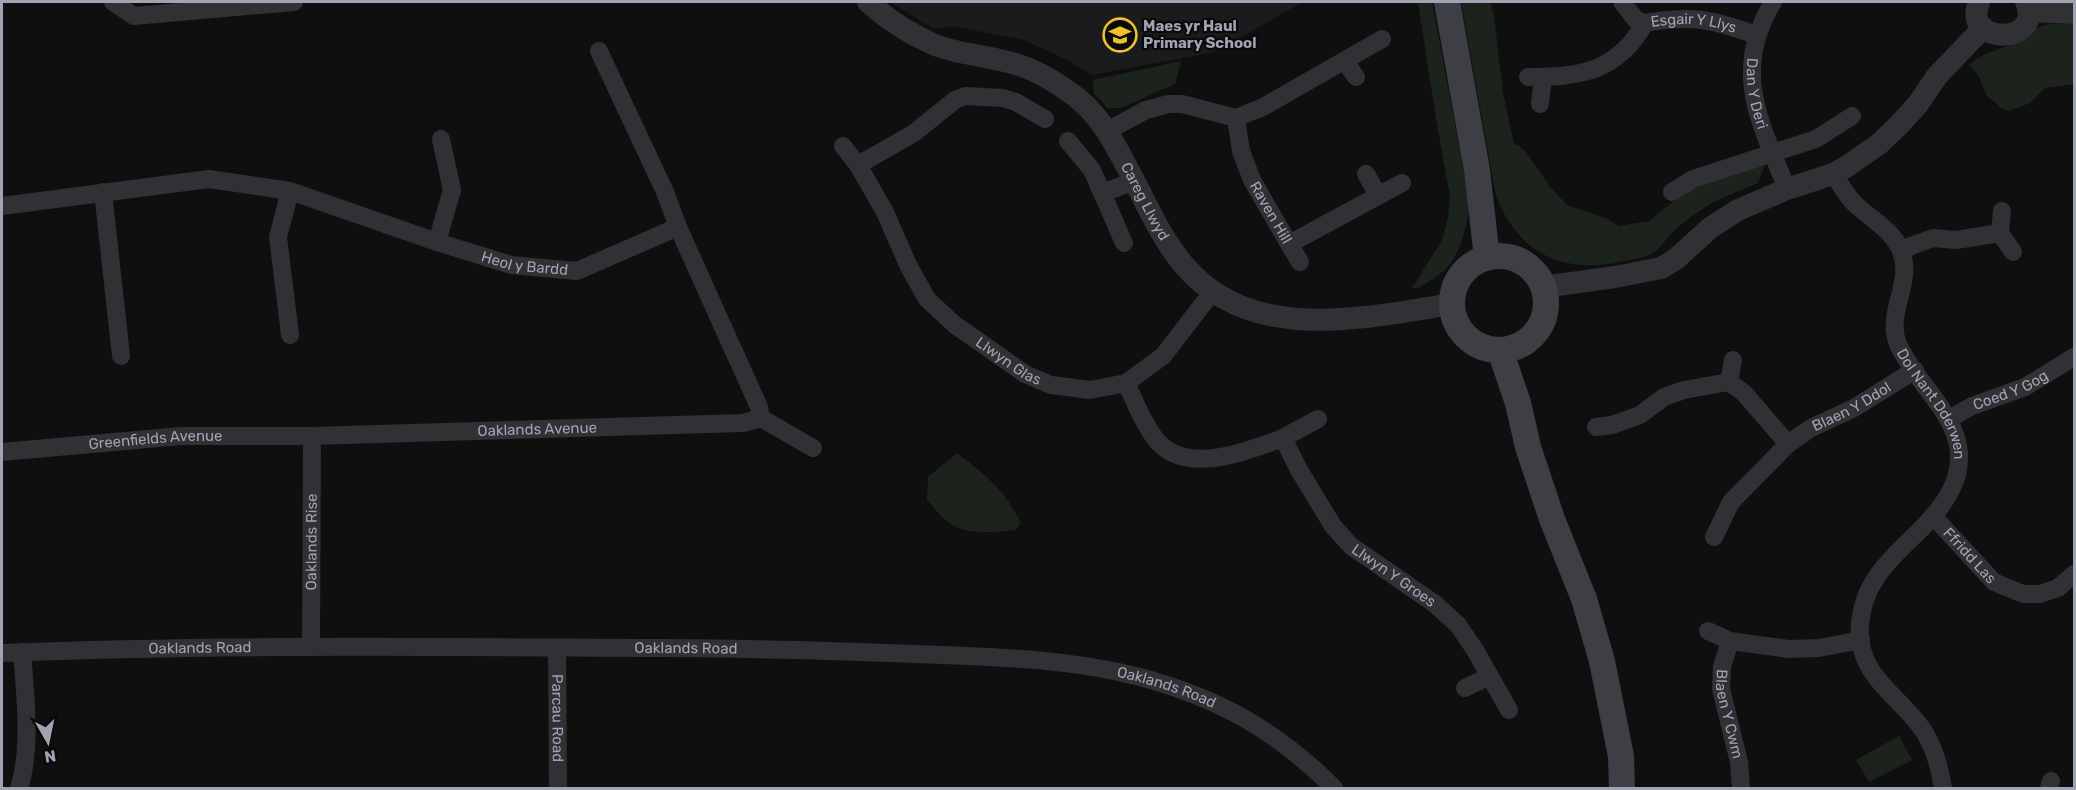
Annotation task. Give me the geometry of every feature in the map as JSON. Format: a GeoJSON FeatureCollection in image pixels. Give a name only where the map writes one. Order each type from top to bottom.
{"type":"FeatureCollection","features":[{"type":"Feature","properties":{"kind":"main road"},"geometry":{"type":"LineString","coordinates":[[1447,2],[1477,170],[1487,258]]}},
{"type":"Feature","properties":{"kind":"main road"},"geometry":{"type":"LineString","coordinates":[[1502,256],[1518,260],[1537,275],[1544,287],[1544,316],[1537,331],[1522,344],[1500,350],[1484,348],[1472,342],[1460,330],[1455,320],[1452,304],[1454,288],[1462,274],[1471,265],[1487,258],[1502,256]]}},
{"type":"Feature","properties":{"kind":"main road"},"geometry":{"type":"LineString","coordinates":[[1500,350],[1518,403],[1528,447],[1552,519],[1584,599],[1602,660],[1620,756],[1622,789]]}},
{"type":"Feature","properties":{"kind":"street"},"geometry":{"type":"LineString","coordinates":[[113,2],[134,16],[294,2]]}},
{"type":"Feature","properties":{"kind":"street","name":"Careg Llwyd"},"geometry":{"type":"LineString","coordinates":[[868,2],[894,22],[932,44],[1031,69],[1073,94],[1091,110],[1107,131],[1167,243],[1185,266],[1213,291],[1248,310],[1308,321],[1341,319],[1452,304]]}},
{"type":"Feature","properties":{"kind":"street"},"geometry":{"type":"LineString","coordinates":[[1622,2],[1636,20],[1645,23]]}},
{"type":"Feature","properties":{"kind":"street","name":"Dan Y Deri"},"geometry":{"type":"LineString","coordinates":[[1773,2],[1756,35],[1750,70],[1757,111],[1787,189]]}},
{"type":"Feature","properties":{"kind":"street"},"geometry":{"type":"LineString","coordinates":[[1979,2],[1977,16],[1983,28],[1997,35],[2011,34],[2026,22],[2027,6],[2074,13]]}},
{"type":"Feature","properties":{"kind":"street","name":"Esgair Y Llys"},"geometry":{"type":"LineString","coordinates":[[1540,104],[1536,77],[1561,78],[1605,66],[1635,41],[1645,23],[1689,18],[1703,19],[1756,35]]}},
{"type":"Feature","properties":{"kind":"street"},"geometry":{"type":"LineString","coordinates":[[1544,287],[1662,268],[1676,259],[1710,228],[1738,210],[1787,189],[1833,174],[1879,144],[1898,126],[1918,104],[1937,76],[1983,28]]}},
{"type":"Feature","properties":{"kind":"street"},"geometry":{"type":"LineString","coordinates":[[1107,131],[1146,110],[1168,104],[1182,104],[1236,118],[1263,107],[1382,39]]}},
{"type":"Feature","properties":{"kind":"street"},"geometry":{"type":"LineString","coordinates":[[598,51],[665,192],[678,227],[759,407],[761,418],[813,448]]}},
{"type":"Feature","properties":{"kind":"street"},"geometry":{"type":"LineString","coordinates":[[1345,61],[1356,77]]}},
{"type":"Feature","properties":{"kind":"street"},"geometry":{"type":"LineString","coordinates":[[858,165],[914,133],[955,100],[965,96],[1010,100],[1045,119]]}},
{"type":"Feature","properties":{"kind":"street"},"geometry":{"type":"LineString","coordinates":[[1672,192],[1693,179],[1816,139],[1852,116]]}},
{"type":"Feature","properties":{"kind":"street","name":"Raven Hill"},"geometry":{"type":"LineString","coordinates":[[1236,118],[1242,151],[1252,180],[1262,201],[1289,243],[1402,183]]}},
{"type":"Feature","properties":{"kind":"street"},"geometry":{"type":"LineString","coordinates":[[437,242],[452,190],[441,140]]}},
{"type":"Feature","properties":{"kind":"street"},"geometry":{"type":"LineString","coordinates":[[1068,141],[1092,170],[1124,243]]}},
{"type":"Feature","properties":{"kind":"street","name":"Llwyn Glas"},"geometry":{"type":"LineString","coordinates":[[843,146],[858,165],[885,213],[908,265],[927,299],[955,325],[1025,374],[1051,385],[1090,390],[1126,383],[1163,356],[1213,291]]}},
{"type":"Feature","properties":{"kind":"street"},"geometry":{"type":"LineString","coordinates":[[1366,174],[1378,195]]}},
{"type":"Feature","properties":{"kind":"street"},"geometry":{"type":"LineString","coordinates":[[1833,174],[1852,201],[1886,230],[1897,242],[1902,252],[1933,238],[1956,240],[2000,233]]}},
{"type":"Feature","properties":{"kind":"street","name":"Heol y Bardd"},"geometry":{"type":"LineString","coordinates":[[2,206],[209,179],[290,191],[511,265],[578,271],[678,227]]}},
{"type":"Feature","properties":{"kind":"street"},"geometry":{"type":"LineString","coordinates":[[1103,193],[1134,181]]}},
{"type":"Feature","properties":{"kind":"street"},"geometry":{"type":"LineString","coordinates":[[290,191],[278,237],[290,335]]}},
{"type":"Feature","properties":{"kind":"street"},"geometry":{"type":"LineString","coordinates":[[103,192],[121,356]]}},
{"type":"Feature","properties":{"kind":"street"},"geometry":{"type":"LineString","coordinates":[[2002,211],[2000,233],[2013,252]]}},
{"type":"Feature","properties":{"kind":"street"},"geometry":{"type":"LineString","coordinates":[[1289,243],[1300,262]]}},
{"type":"Feature","properties":{"kind":"street","name":"Dol Nant Dderwen"},"geometry":{"type":"LineString","coordinates":[[1902,252],[1905,273],[1895,315],[1897,340],[1905,358],[1948,419],[1956,435],[1959,462],[1952,488],[1933,516],[1883,566],[1867,592],[1860,624],[1861,640],[1868,668],[1924,732],[1933,749],[1943,789]]}},
{"type":"Feature","properties":{"kind":"street"},"geometry":{"type":"LineString","coordinates":[[1729,382],[1733,360]]}},
{"type":"Feature","properties":{"kind":"street","name":"Coed Y Gog"},"geometry":{"type":"LineString","coordinates":[[1948,419],[1972,406],[2025,387],[2073,361]]}},
{"type":"Feature","properties":{"kind":"street","name":"Blaen Y Ddol"},"geometry":{"type":"LineString","coordinates":[[1714,537],[1731,502],[1788,444],[1811,428],[1854,408],[1915,370]]}},
{"type":"Feature","properties":{"kind":"street"},"geometry":{"type":"LineString","coordinates":[[1596,427],[1612,425],[1640,415],[1664,397],[1683,390],[1729,382],[1744,393],[1788,444]]}},
{"type":"Feature","properties":{"kind":"street"},"geometry":{"type":"LineString","coordinates":[[1126,383],[1155,439],[1174,454],[1195,459],[1221,457],[1248,450],[1283,438],[1318,419]]}},
{"type":"Feature","properties":{"kind":"street","name":"Oaklands Avenue"},"geometry":{"type":"LineString","coordinates":[[312,436],[742,423],[761,418]]}},
{"type":"Feature","properties":{"kind":"street","name":"Greenfields Avenue"},"geometry":{"type":"LineString","coordinates":[[2,452],[181,436],[312,436]]}},
{"type":"Feature","properties":{"kind":"street","name":"Oaklands Rise"},"geometry":{"type":"LineString","coordinates":[[311,647],[312,436]]}},
{"type":"Feature","properties":{"kind":"street","name":"Llwyn Y Groes"},"geometry":{"type":"LineString","coordinates":[[1283,438],[1332,526],[1351,546],[1435,604],[1458,625],[1509,710]]}},
{"type":"Feature","properties":{"kind":"street","name":"Ffridd Las"},"geometry":{"type":"LineString","coordinates":[[1933,516],[1994,582],[2023,594],[2040,594],[2058,588],[2074,573]]}},
{"type":"Feature","properties":{"kind":"street"},"geometry":{"type":"LineString","coordinates":[[1708,631],[1730,641],[1789,649],[1819,648],[1861,640]]}},
{"type":"Feature","properties":{"kind":"street","name":"Blaen Y Cwm"},"geometry":{"type":"LineString","coordinates":[[1730,641],[1722,666],[1721,689],[1739,762],[1741,789]]}},
{"type":"Feature","properties":{"kind":"street","name":"Oaklands Road"},"geometry":{"type":"LineString","coordinates":[[2,653],[311,647],[755,648],[1057,660],[1138,677],[1183,690],[1225,707],[1255,723],[1280,741],[1334,789]]}},
{"type":"Feature","properties":{"kind":"street","name":"Parcau Road"},"geometry":{"type":"LineString","coordinates":[[557,648],[558,789]]}},
{"type":"Feature","properties":{"kind":"street"},"geometry":{"type":"LineString","coordinates":[[19,789],[24,764],[25,738],[22,652]]}},
{"type":"Feature","properties":{"kind":"street"},"geometry":{"type":"LineString","coordinates":[[1465,688],[1490,676]]}},
{"type":"Feature","properties":{"kind":"shaded area","name":"Maes yr Haul Primary School"},"geometry":{"type":"Polygon","coordinates":[[[890,2],[1303,2],[1215,52],[1092,75],[1065,59],[1024,40],[951,26],[934,29],[890,2]]]}},
{"type":"Feature","properties":{"kind":"shaded area"},"geometry":{"type":"Polygon","coordinates":[[[1418,2],[1432,2],[1470,204],[1456,255],[1442,273],[1417,289],[1412,288],[1442,240],[1448,218],[1450,196],[1418,2]]]}},
{"type":"Feature","properties":{"kind":"shaded area"},"geometry":{"type":"Polygon","coordinates":[[[1461,2],[1490,2],[1494,16],[1503,93],[1514,144],[1526,152],[1550,187],[1567,205],[1605,218],[1619,226],[1649,221],[1687,191],[1760,164],[1764,167],[1758,183],[1706,206],[1676,229],[1659,249],[1632,260],[1598,265],[1578,265],[1560,261],[1529,245],[1516,232],[1496,196],[1461,2]]]}},
{"type":"Feature","properties":{"kind":"shaded area"},"geometry":{"type":"Polygon","coordinates":[[[2050,24],[2074,24],[2074,84],[2045,88],[2030,103],[2009,111],[2003,109],[1987,96],[1978,75],[1969,65],[1987,53],[2015,43],[2038,27],[2050,24]]]}},
{"type":"Feature","properties":{"kind":"shaded area"},"geometry":{"type":"Polygon","coordinates":[[[1181,61],[1175,84],[1121,108],[1108,108],[1094,94],[1093,80],[1181,61]]]}},
{"type":"Feature","properties":{"kind":"shaded area"},"geometry":{"type":"Polygon","coordinates":[[[957,453],[986,476],[1008,501],[1021,523],[1016,530],[979,532],[959,528],[946,520],[927,500],[928,477],[957,453]]]}},
{"type":"Feature","properties":{"kind":"shaded area"},"geometry":{"type":"Polygon","coordinates":[[[1899,736],[1912,760],[1869,782],[1856,760],[1899,736]]]}},
{"type":"Feature","properties":{"kind":"place","name":"Maes yr Haul Primary School"},"geometry":{"type":"Point","coordinates":[1120,35]}}]}
